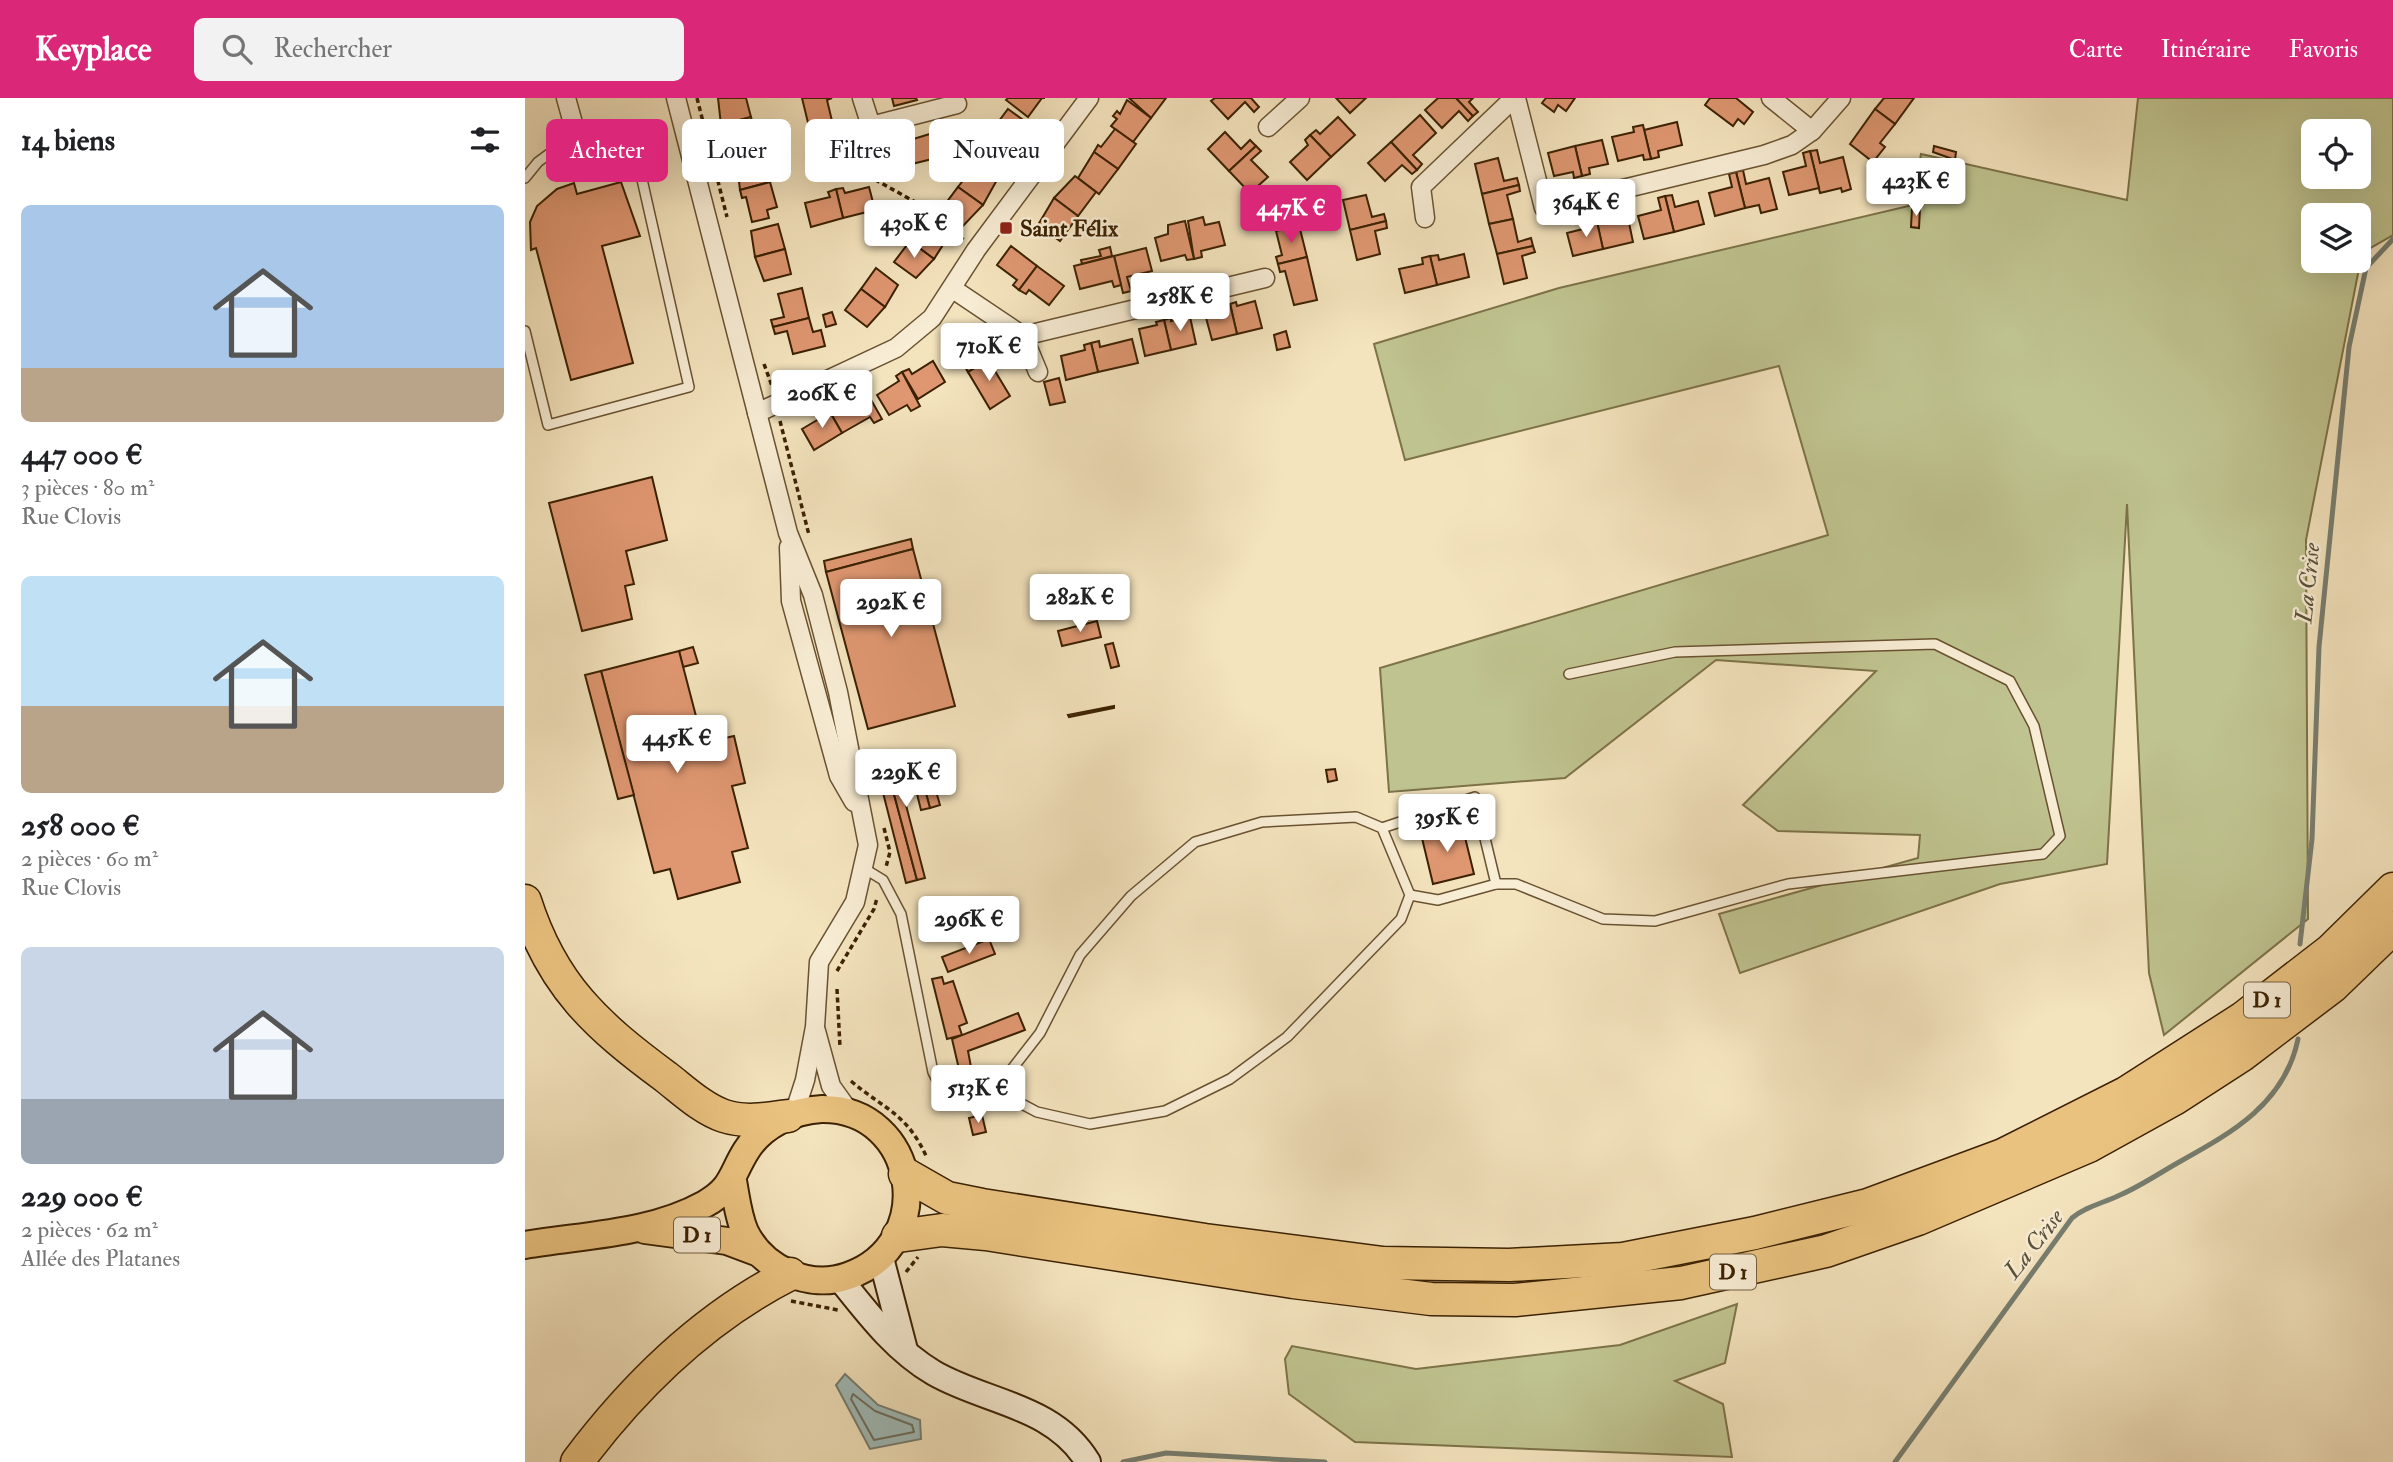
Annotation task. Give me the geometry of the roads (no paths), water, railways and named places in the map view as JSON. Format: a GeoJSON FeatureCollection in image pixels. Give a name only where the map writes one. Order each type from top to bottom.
{"type":"FeatureCollection","features":[{"type":"Feature","properties":{"kind":"highway","name":"D 1"},"geometry":{"type":"LineString","coordinates":[[917,1169],[947,1198],[1205,1240],[1383,1263],[1509,1265],[1623,1259],[1755,1233],[1868,1205],[2003,1155],[2126,1093],[2243,1018],[2332,950],[2393,889]]}},
{"type":"Feature","properties":{"kind":"highway"},"geometry":{"type":"LineString","coordinates":[[525,901],[544,951],[559,978],[578,1003],[608,1034],[715,1112],[749,1121],[791,1115]]}},
{"type":"Feature","properties":{"kind":"highway","name":"D 1"},"geometry":{"type":"LineString","coordinates":[[889,1247],[942,1230],[1431,1300],[1515,1300],[1681,1283],[1826,1251],[1918,1219],[2089,1146],[2174,1099],[2242,1055],[2333,986],[2393,928]]}},
{"type":"Feature","properties":{"kind":"highway"},"geometry":{"type":"LineString","coordinates":[[577,1462],[617,1413],[666,1363],[735,1306],[789,1287]]}},
{"type":"Feature","properties":{"kind":"main road"},"geometry":{"type":"LineString","coordinates":[[823,1109],[851,1114],[875,1128],[917,1169],[908,1195],[906,1216],[889,1247],[862,1272],[840,1279],[814,1280],[789,1287],[759,1253],[745,1232],[733,1181],[753,1141],[766,1128],[791,1115],[823,1109]]}},
{"type":"Feature","properties":{"kind":"main road","name":"D 1"},"geometry":{"type":"LineString","coordinates":[[525,1245],[633,1229],[704,1205],[733,1181]]}},
{"type":"Feature","properties":{"kind":"main road","name":"D 1"},"geometry":{"type":"LineString","coordinates":[[633,1229],[700,1236],[759,1253]]}},
{"type":"Feature","properties":{"kind":"street"},"geometry":{"type":"LineString","coordinates":[[566,98],[572,119]]}},
{"type":"Feature","properties":{"kind":"street"},"geometry":{"type":"LineString","coordinates":[[676,98],[788,533],[791,601],[839,776],[863,818],[868,845],[865,869],[855,902],[819,962],[815,1027],[805,1080],[791,1115]]}},
{"type":"Feature","properties":{"kind":"street"},"geometry":{"type":"LineString","coordinates":[[862,98],[868,119]]}},
{"type":"Feature","properties":{"kind":"street"},"geometry":{"type":"LineString","coordinates":[[757,413],[896,348],[932,318],[977,250],[1089,98]]}},
{"type":"Feature","properties":{"kind":"street"},"geometry":{"type":"LineString","coordinates":[[1268,127],[1300,98]]}},
{"type":"Feature","properties":{"kind":"street"},"geometry":{"type":"LineString","coordinates":[[1425,218],[1421,187],[1515,98],[1544,208],[1764,155],[1792,145],[1812,131],[1841,98]]}},
{"type":"Feature","properties":{"kind":"street"},"geometry":{"type":"LineString","coordinates":[[1771,98],[1812,131]]}},
{"type":"Feature","properties":{"kind":"street"},"geometry":{"type":"LineString","coordinates":[[898,119],[957,104]]}},
{"type":"Feature","properties":{"kind":"street"},"geometry":{"type":"LineString","coordinates":[[1023,336],[1265,278]]}},
{"type":"Feature","properties":{"kind":"street"},"geometry":{"type":"LineString","coordinates":[[953,289],[1023,336],[1038,372]]}},
{"type":"Feature","properties":{"kind":"street"},"geometry":{"type":"LineString","coordinates":[[815,1027],[831,1086],[851,1114]]}},
{"type":"Feature","properties":{"kind":"street"},"geometry":{"type":"LineString","coordinates":[[889,1247],[890,1298],[906,1354]]}},
{"type":"Feature","properties":{"kind":"street"},"geometry":{"type":"LineString","coordinates":[[840,1279],[866,1312],[906,1354],[936,1374],[1028,1409],[1080,1448],[1087,1460]]}},
{"type":"Feature","properties":{"kind":"lane"},"geometry":{"type":"LineString","coordinates":[[525,178],[546,156]]}},
{"type":"Feature","properties":{"kind":"lane"},"geometry":{"type":"LineString","coordinates":[[525,331],[548,425],[689,387],[643,182]]}},
{"type":"Feature","properties":{"kind":"lane"},"geometry":{"type":"LineString","coordinates":[[1410,895],[1438,900],[1496,884],[1517,884],[1604,919],[1655,921],[1788,884],[2043,854],[2060,836],[2034,726],[2010,681],[1935,645],[1675,652],[1569,674]]}},
{"type":"Feature","properties":{"kind":"lane"},"geometry":{"type":"LineString","coordinates":[[865,869],[883,880],[901,914],[933,1072],[940,1086],[966,1096],[1005,1079],[1040,1033],[1080,955],[1131,896],[1195,842],[1262,822],[1356,817],[1382,828],[1475,797],[1496,884]]}},
{"type":"Feature","properties":{"kind":"lane"},"geometry":{"type":"LineString","coordinates":[[988,1086],[1037,1112],[1090,1124],[1165,1111],[1230,1079],[1287,1037],[1401,919],[1410,895],[1382,828]]}},
{"type":"Feature","properties":{"kind":"water"},"geometry":{"type":"Polygon","coordinates":[[[845,1374],[878,1405],[920,1420],[921,1439],[870,1449],[836,1385],[845,1374]]]}},
{"type":"Feature","properties":{"kind":"waterway","name":"La Crise"},"geometry":{"type":"LineString","coordinates":[[2300,944],[2312,839],[2319,647],[2349,347],[2366,268],[2393,239]]}},
{"type":"Feature","properties":{"kind":"waterway","name":"La Crise"},"geometry":{"type":"LineString","coordinates":[[1895,1462],[2072,1218],[2136,1187],[2237,1127],[2269,1098],[2282,1081],[2298,1039]]}},
{"type":"Feature","properties":{"kind":"waterway","name":"La Crise"},"geometry":{"type":"LineString","coordinates":[[1123,1462],[1166,1453],[1325,1462]]}},
{"type":"Feature","properties":{"kind":"place","name":"Saint Félix"},"geometry":{"type":"Point","coordinates":[1006,228]}}]}
